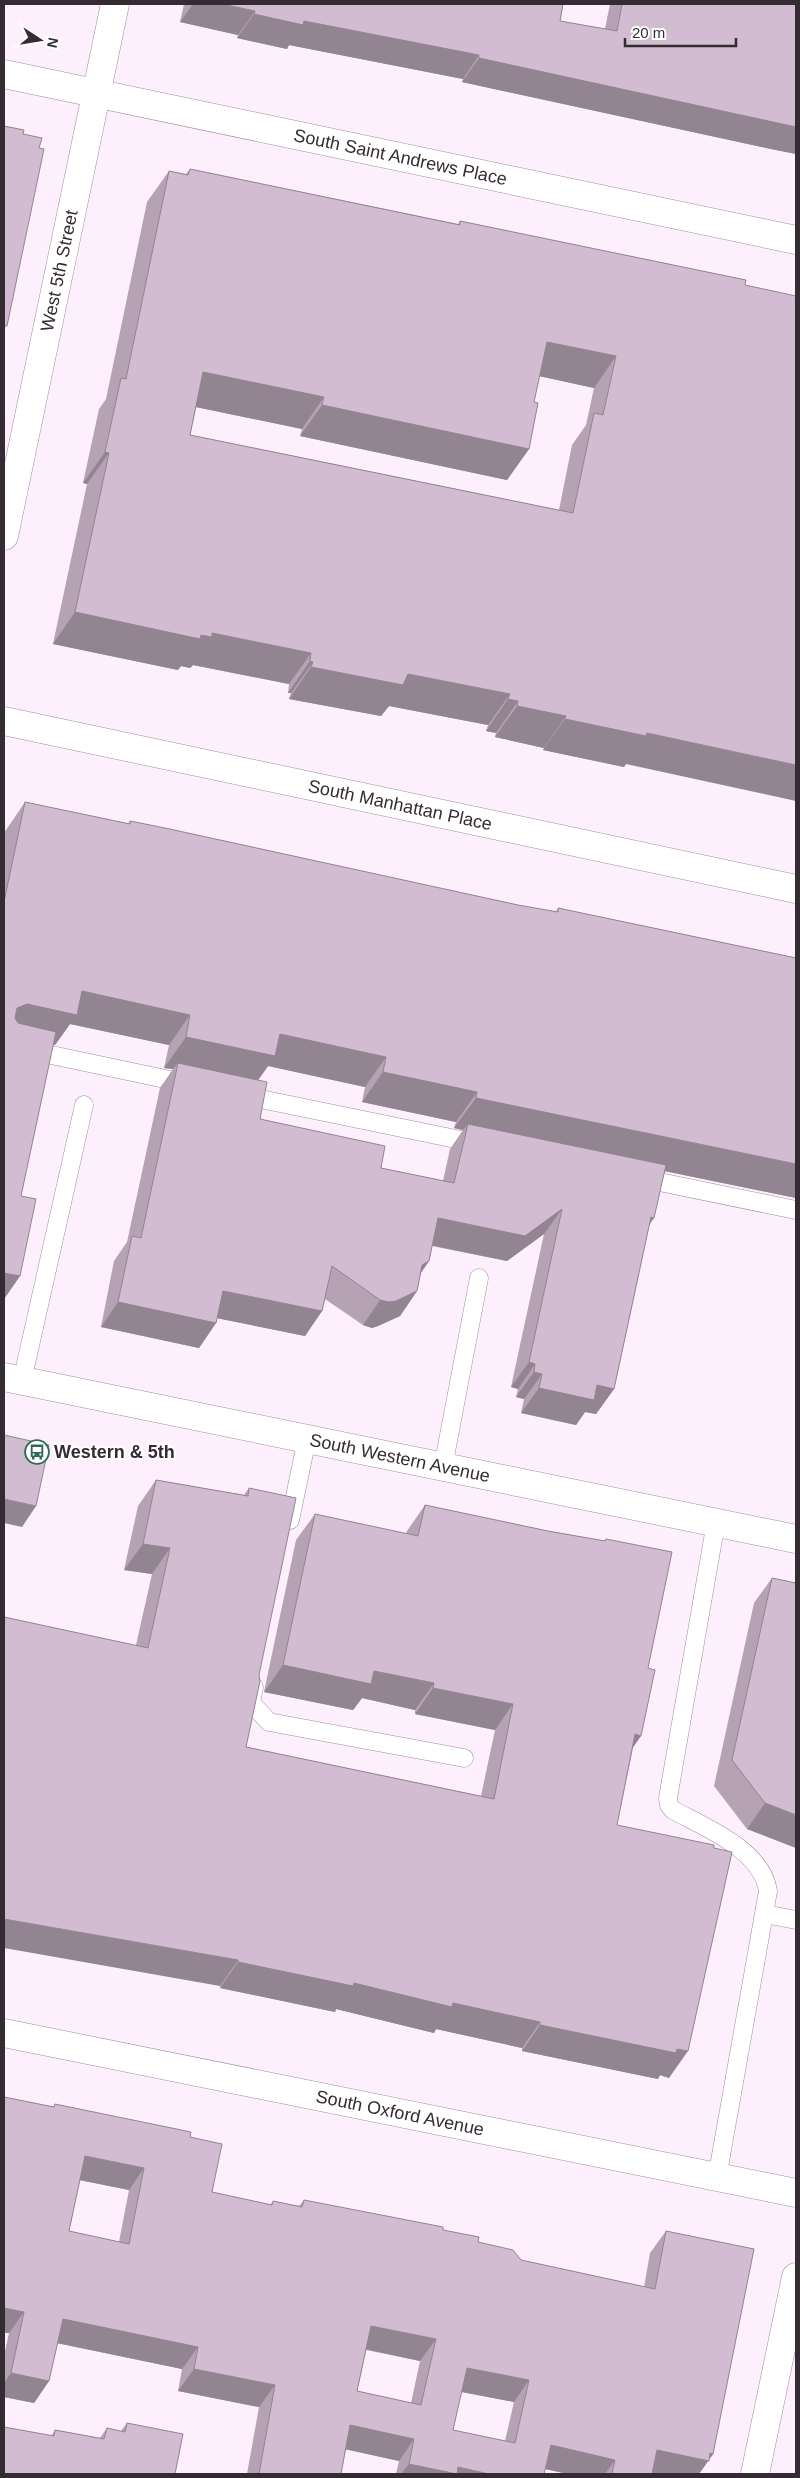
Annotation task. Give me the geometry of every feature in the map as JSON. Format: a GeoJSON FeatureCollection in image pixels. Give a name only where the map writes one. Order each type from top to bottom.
{"type":"FeatureCollection","features":[{"type":"Feature","properties":{"kind":"street","name":"West 5th Street"},"geometry":{"type":"LineString","coordinates":[[4,536],[115,4]]}},
{"type":"Feature","properties":{"kind":"street","name":"South Saint Andrews Place"},"geometry":{"type":"LineString","coordinates":[[4,74],[796,240]]}},
{"type":"Feature","properties":{"kind":"street","name":"South Manhattan Place"},"geometry":{"type":"LineString","coordinates":[[4,721],[796,889]]}},
{"type":"Feature","properties":{"kind":"street","name":"South Western Avenue"},"geometry":{"type":"LineString","coordinates":[[13,1379],[796,1539]]}},
{"type":"Feature","properties":{"kind":"street","name":"South Oxford Avenue"},"geometry":{"type":"LineString","coordinates":[[4,2033],[796,2193]]}},
{"type":"Feature","properties":{"kind":"street"},"geometry":{"type":"LineString","coordinates":[[755,2474],[796,2277]]}},
{"type":"Feature","properties":{"kind":"lane"},"geometry":{"type":"LineString","coordinates":[[4,1046],[209,1088]]}},
{"type":"Feature","properties":{"kind":"lane"},"geometry":{"type":"LineString","coordinates":[[229,1092],[493,1147]]}},
{"type":"Feature","properties":{"kind":"lane"},"geometry":{"type":"LineString","coordinates":[[13,1379],[84,1105]]}},
{"type":"Feature","properties":{"kind":"lane"},"geometry":{"type":"LineString","coordinates":[[620,1174],[796,1210]]}},
{"type":"Feature","properties":{"kind":"lane"},"geometry":{"type":"LineString","coordinates":[[442,1467],[480,1278]]}},
{"type":"Feature","properties":{"kind":"lane"},"geometry":{"type":"LineString","coordinates":[[286,1535],[307,1439]]}},
{"type":"Feature","properties":{"kind":"lane"},"geometry":{"type":"LineString","coordinates":[[716,1522],[668,1798],[669,1805],[673,1810],[742,1849],[767,1882],[768,1891],[717,2178]]}},
{"type":"Feature","properties":{"kind":"lane"},"geometry":{"type":"LineString","coordinates":[[259,1666],[251,1703],[269,1722],[464,1758]]}},
{"type":"Feature","properties":{"kind":"lane"},"geometry":{"type":"LineString","coordinates":[[764,1914],[796,1920]]}},
{"type":"Feature","properties":{"kind":"building"},"geometry":{"type":"Polygon","coordinates":[[[222,4],[563,4],[560,21],[617,31],[622,4],[796,4],[796,127],[479,58],[479,55],[304,21],[303,25],[254,14],[255,11],[222,4]]]}},
{"type":"Feature","properties":{"kind":"building"},"geometry":{"type":"Polygon","coordinates":[[[4,126],[24,130],[23,134],[42,138],[39,148],[44,149],[7,326],[4,326],[4,126]]]}},
{"type":"Feature","properties":{"kind":"building"},"geometry":{"type":"Polygon","coordinates":[[[190,169],[460,225],[460,221],[746,280],[745,285],[796,296],[796,765],[647,733],[646,736],[565,719],[566,716],[517,706],[518,701],[508,699],[510,694],[408,674],[403,685],[311,667],[313,662],[310,661],[311,653],[212,633],[212,637],[201,635],[200,639],[75,612],[109,453],[105,452],[121,378],[126,379],[169,171],[188,175],[190,169]],[[547,342],[534,402],[538,403],[529,449],[322,405],[324,397],[203,372],[190,435],[573,513],[594,413],[603,415],[616,356],[547,342]]]}},
{"type":"Feature","properties":{"kind":"building"},"geometry":{"type":"Polygon","coordinates":[[[25,802],[130,824],[130,821],[165,828],[518,905],[558,912],[558,908],[796,958],[796,1164],[476,1098],[477,1092],[383,1072],[386,1057],[280,1034],[275,1056],[186,1037],[190,1015],[82,991],[77,1015],[27,1004],[17,1008],[15,1018],[18,1023],[56,1032],[21,1196],[36,1199],[20,1276],[4,1273],[4,902],[25,802]]]}},
{"type":"Feature","properties":{"kind":"building"},"geometry":{"type":"Polygon","coordinates":[[[178,1063],[267,1082],[260,1119],[385,1146],[381,1168],[454,1183],[468,1124],[666,1165],[654,1218],[651,1217],[614,1389],[597,1385],[594,1400],[539,1388],[542,1374],[534,1372],[535,1364],[529,1362],[562,1209],[525,1236],[438,1218],[429,1261],[422,1265],[417,1291],[396,1301],[380,1300],[332,1266],[322,1311],[223,1291],[216,1323],[118,1302],[132,1236],[141,1238],[178,1063]]]}},
{"type":"Feature","properties":{"kind":"building"},"geometry":{"type":"Polygon","coordinates":[[[4,1435],[49,1445],[36,1506],[4,1499],[4,1435]]]}},
{"type":"Feature","properties":{"kind":"building"},"geometry":{"type":"Polygon","coordinates":[[[156,1480],[248,1496],[249,1488],[296,1498],[246,1747],[494,1799],[513,1704],[433,1688],[434,1683],[374,1671],[371,1684],[283,1665],[315,1514],[418,1536],[425,1505],[548,1531],[605,1541],[606,1539],[672,1552],[648,1668],[655,1670],[641,1736],[635,1734],[617,1825],[714,1845],[714,1848],[732,1852],[688,2051],[677,2049],[676,2053],[540,2025],[540,2022],[453,2003],[452,2007],[354,1983],[353,1986],[238,1962],[238,1960],[4,1919],[4,1617],[148,1648],[170,1548],[143,1544],[156,1480]]]}},
{"type":"Feature","properties":{"kind":"building"},"geometry":{"type":"Polygon","coordinates":[[[772,1578],[796,1583],[796,1815],[765,1803],[732,1760],[772,1578]]]}},
{"type":"Feature","properties":{"kind":"building"},"geometry":{"type":"Polygon","coordinates":[[[4,2097],[54,2107],[55,2104],[191,2132],[190,2137],[222,2144],[212,2192],[272,2205],[273,2201],[302,2207],[304,2200],[443,2227],[443,2230],[479,2237],[478,2242],[513,2250],[521,2260],[655,2289],[666,2231],[754,2249],[713,2454],[710,2453],[709,2461],[657,2450],[652,2474],[612,2474],[615,2460],[551,2445],[544,2474],[489,2474],[458,2467],[457,2474],[409,2464],[414,2439],[350,2425],[341,2474],[259,2474],[275,2385],[194,2369],[198,2347],[63,2319],[49,2381],[11,2373],[24,2312],[4,2308],[4,2097]],[[85,2156],[69,2231],[129,2244],[144,2168],[85,2156]],[[371,2326],[357,2391],[421,2405],[436,2339],[371,2326]],[[467,2368],[453,2430],[515,2443],[529,2380],[467,2368]]]}},
{"type":"Feature","properties":{"kind":"building"},"geometry":{"type":"Polygon","coordinates":[[[127,2423],[183,2434],[175,2474],[4,2474],[4,2427],[54,2436],[55,2430],[104,2439],[107,2428],[125,2432],[127,2423]]]}},
{"type":"Feature","properties":{"kind":"place","name":"Western & 5th"},"geometry":{"type":"Point","coordinates":[37,1452]}}]}
